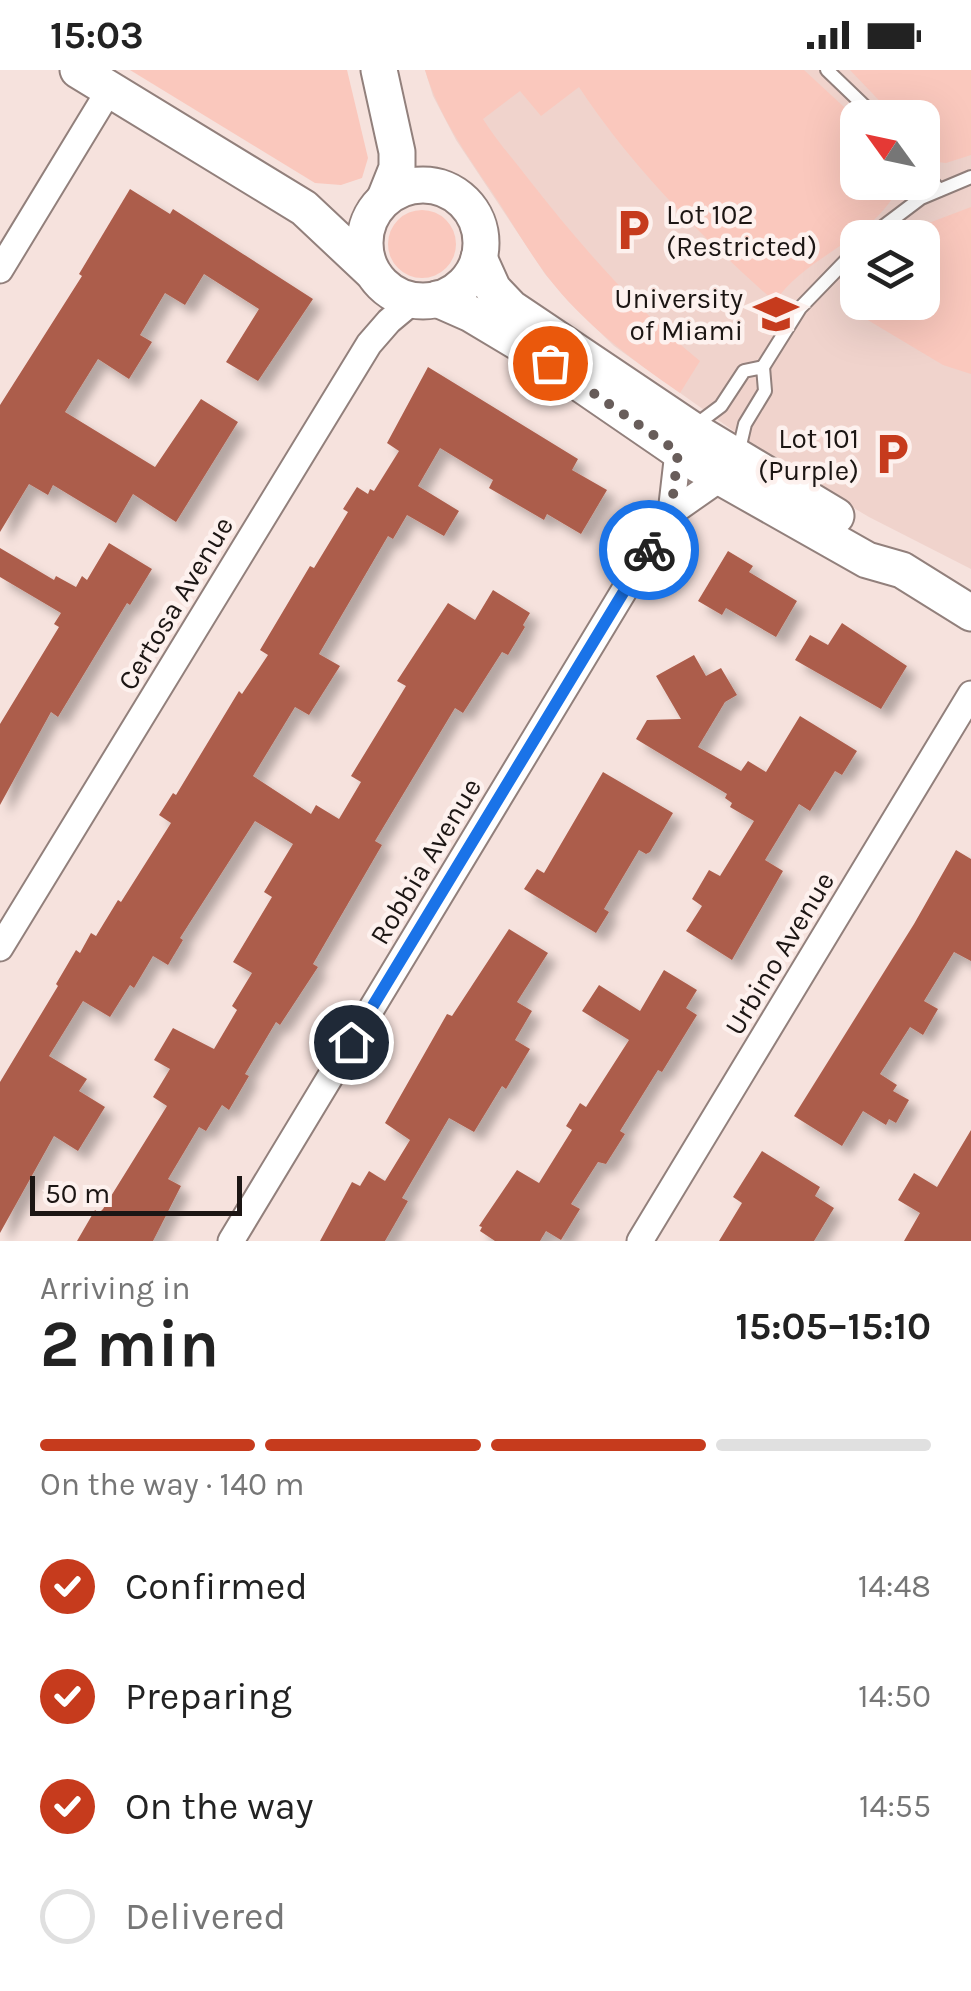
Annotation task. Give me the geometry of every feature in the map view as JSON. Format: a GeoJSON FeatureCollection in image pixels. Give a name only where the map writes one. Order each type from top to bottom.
{"type":"FeatureCollection","features":[{"type":"Feature","properties":{"kind":"street"},"geometry":{"type":"LineString","coordinates":[[78,70],[304,208],[388,290],[471,314],[533,351],[644,428],[708,452]]}},
{"type":"Feature","properties":{"kind":"street"},"geometry":{"type":"LineString","coordinates":[[372,271],[365,235],[398,168],[379,70]]}},
{"type":"Feature","properties":{"kind":"street"},"geometry":{"type":"LineString","coordinates":[[404,70],[420,152],[442,187],[472,211],[481,234],[479,258],[466,281],[425,300]]}},
{"type":"Feature","properties":{"kind":"street"},"geometry":{"type":"LineString","coordinates":[[0,270],[110,89]]}},
{"type":"Feature","properties":{"kind":"street"},"geometry":{"type":"LineString","coordinates":[[304,208],[342,213],[379,205],[412,186],[442,187]]}},
{"type":"Feature","properties":{"kind":"street"},"geometry":{"type":"LineString","coordinates":[[479,258],[493,289],[511,308],[559,338],[708,452],[867,560],[902,570],[969,618]]}},
{"type":"Feature","properties":{"kind":"street","name":"Certosa Avenue"},"geometry":{"type":"LineString","coordinates":[[0,948],[369,344],[389,320],[425,300]]}},
{"type":"Feature","properties":{"kind":"street","name":"Robbia Avenue"},"geometry":{"type":"LineString","coordinates":[[231,1241],[708,452]]}},
{"type":"Feature","properties":{"kind":"street","name":"Robbia Avenue"},"geometry":{"type":"LineString","coordinates":[[671,513],[708,452]]}},
{"type":"Feature","properties":{"kind":"street","name":"Urbino Avenue"},"geometry":{"type":"LineString","coordinates":[[640,1241],[970,691]]}},
{"type":"Feature","properties":{"kind":"lane"},"geometry":{"type":"LineString","coordinates":[[827,70],[858,100]]}},
{"type":"Feature","properties":{"kind":"lane"},"geometry":{"type":"LineString","coordinates":[[940,190],[971,177]]}},
{"type":"Feature","properties":{"kind":"lane"},"geometry":{"type":"LineString","coordinates":[[891,220],[924,200]]}},
{"type":"Feature","properties":{"kind":"lane"},"geometry":{"type":"LineString","coordinates":[[708,452],[746,424],[764,391],[763,367],[800,308],[840,267]]}},
{"type":"Feature","properties":{"kind":"lane"},"geometry":{"type":"LineString","coordinates":[[708,452],[721,406],[744,371],[763,367]]}},
{"type":"Feature","properties":{"kind":"shaded area"},"geometry":{"type":"Polygon","coordinates":[[[130,70],[347,70],[368,158],[362,178],[341,185],[315,183],[130,70]]]}},
{"type":"Feature","properties":{"kind":"shaded area","name":"University of Miami"},"geometry":{"type":"Polygon","coordinates":[[[425,70],[971,70],[971,569],[869,517],[783,466],[614,346],[545,274],[456,140],[433,96],[425,70]]]}},
{"type":"Feature","properties":{"kind":"shaded area"},"geometry":{"type":"Polygon","coordinates":[[[425,70],[804,70],[840,103],[840,200],[891,200],[874,220],[840,220],[840,246],[788,285],[775,302],[670,201],[622,146],[579,87],[541,116],[520,91],[483,119],[589,253],[700,361],[680,393],[609,340],[547,276],[438,103],[425,70]]]}},
{"type":"Feature","properties":{"kind":"shaded area"},"geometry":{"type":"Polygon","coordinates":[[[850,70],[971,70],[971,155],[940,162],[940,100],[879,100],[850,70]]]}},
{"type":"Feature","properties":{"kind":"shaded area"},"geometry":{"type":"Polygon","coordinates":[[[971,207],[971,374],[943,365],[868,320],[940,320],[940,220],[937,220],[971,207]]]}},
{"type":"Feature","properties":{"kind":"shaded area"},"geometry":{"type":"Polygon","coordinates":[[[422,210],[446,220],[456,244],[446,268],[422,278],[398,268],[388,244],[398,220],[422,210]]]}},
{"type":"Feature","properties":{"kind":"building"},"geometry":{"type":"Polygon","coordinates":[[[130,189],[170,214],[173,209],[313,299],[258,381],[226,362],[259,309],[204,274],[185,305],[165,293],[140,335],[152,342],[129,379],[98,359],[65,412],[155,467],[201,399],[238,422],[176,522],[133,494],[116,523],[53,485],[48,495],[29,484],[0,532],[0,405],[82,276],[79,274],[130,189]]]}},
{"type":"Feature","properties":{"kind":"building"},"geometry":{"type":"Polygon","coordinates":[[[428,367],[578,459],[572,470],[607,490],[581,534],[547,514],[544,520],[489,488],[493,480],[440,448],[418,486],[459,511],[444,536],[407,515],[393,539],[388,536],[319,654],[340,666],[309,715],[295,707],[253,776],[311,814],[316,805],[339,819],[361,782],[351,776],[406,686],[397,681],[448,603],[475,620],[493,590],[530,613],[525,627],[508,655],[502,652],[463,713],[455,708],[375,841],[382,845],[313,964],[318,967],[280,1025],[276,1022],[229,1110],[222,1105],[206,1131],[199,1127],[168,1179],[181,1186],[153,1241],[77,1241],[95,1210],[99,1213],[103,1209],[167,1106],[153,1097],[170,1069],[154,1060],[173,1028],[214,1049],[237,1010],[232,1006],[252,973],[233,962],[272,897],[264,892],[293,844],[255,821],[180,938],[183,940],[168,965],[153,956],[110,1017],[83,1001],[49,1056],[87,1079],[79,1091],[105,1107],[78,1151],[54,1136],[0,1233],[0,1082],[76,950],[80,953],[91,933],[96,936],[171,823],[159,815],[173,793],[176,795],[239,691],[242,694],[268,655],[260,650],[310,566],[314,568],[348,512],[343,509],[357,487],[368,494],[370,489],[374,491],[399,451],[387,443],[428,367]]]}},
{"type":"Feature","properties":{"kind":"building"},"geometry":{"type":"Polygon","coordinates":[[[109,543],[152,569],[58,717],[51,712],[0,805],[0,724],[59,627],[54,624],[61,613],[0,577],[0,548],[54,580],[56,576],[76,587],[82,576],[87,580],[109,543]]]}},
{"type":"Feature","properties":{"kind":"building"},"geometry":{"type":"Polygon","coordinates":[[[728,551],[753,566],[749,572],[797,601],[776,637],[726,608],[722,615],[698,601],[728,551]]]}},
{"type":"Feature","properties":{"kind":"building"},"geometry":{"type":"Polygon","coordinates":[[[842,623],[907,666],[881,709],[795,660],[810,635],[828,645],[842,623]]]}},
{"type":"Feature","properties":{"kind":"building"},"geometry":{"type":"Polygon","coordinates":[[[694,655],[706,676],[721,668],[737,695],[725,702],[698,747],[741,771],[748,761],[766,772],[800,716],[857,751],[842,775],[835,771],[810,811],[799,804],[765,860],[783,871],[732,960],[686,931],[702,906],[692,899],[709,870],[720,876],[754,821],[730,807],[727,794],[636,739],[647,720],[681,719],[656,676],[694,655]]]}},
{"type":"Feature","properties":{"kind":"building"},"geometry":{"type":"Polygon","coordinates":[[[603,772],[673,813],[650,852],[639,850],[604,909],[609,912],[596,933],[524,889],[537,869],[544,873],[603,772]]]}},
{"type":"Feature","properties":{"kind":"building"},"geometry":{"type":"Polygon","coordinates":[[[956,850],[971,859],[971,961],[954,952],[924,1001],[938,1009],[923,1035],[910,1027],[880,1074],[897,1085],[893,1091],[909,1100],[896,1123],[889,1119],[886,1125],[863,1111],[842,1146],[794,1116],[956,850]]]}},
{"type":"Feature","properties":{"kind":"building"},"geometry":{"type":"Polygon","coordinates":[[[509,929],[548,953],[517,1002],[532,1011],[515,1040],[530,1049],[506,1089],[502,1086],[474,1132],[449,1118],[402,1198],[408,1201],[385,1241],[320,1241],[352,1182],[360,1186],[369,1171],[385,1181],[410,1140],[385,1123],[447,1014],[452,1016],[509,929]]]}},
{"type":"Feature","properties":{"kind":"building"},"geometry":{"type":"Polygon","coordinates":[[[664,970],[697,990],[686,1008],[697,1015],[620,1131],[625,1134],[606,1164],[598,1162],[571,1204],[580,1209],[561,1240],[546,1231],[540,1241],[495,1241],[479,1226],[517,1170],[539,1183],[572,1130],[566,1126],[580,1103],[586,1107],[629,1040],[582,1011],[599,985],[640,1011],[664,970]]]}},
{"type":"Feature","properties":{"kind":"building"},"geometry":{"type":"Polygon","coordinates":[[[971,1130],[971,1241],[904,1241],[920,1213],[898,1200],[914,1173],[937,1187],[971,1130]]]}},
{"type":"Feature","properties":{"kind":"building"},"geometry":{"type":"Polygon","coordinates":[[[762,1151],[820,1187],[815,1196],[834,1208],[814,1241],[719,1241],[742,1203],[733,1197],[762,1151]]]}},
{"type":"Feature","properties":{"kind":"way so far"},"geometry":{"type":"LineString","coordinates":[[550,363],[678,452],[671,513],[649,550]]}},
{"type":"Feature","properties":{"kind":"place","name":"Lot 102 (Restricted)"},"geometry":{"type":"Point","coordinates":[633,230]}},
{"type":"Feature","properties":{"kind":"place","name":"University of Miami"},"geometry":{"type":"Point","coordinates":[776,314]}},
{"type":"Feature","properties":{"kind":"place","name":"Lot 101 (Purple)"},"geometry":{"type":"Point","coordinates":[892,454]}},
{"type":"Feature","properties":{"kind":"route"},"geometry":{"type":"LineString","coordinates":[[351,1042],[649,550]]}}]}
